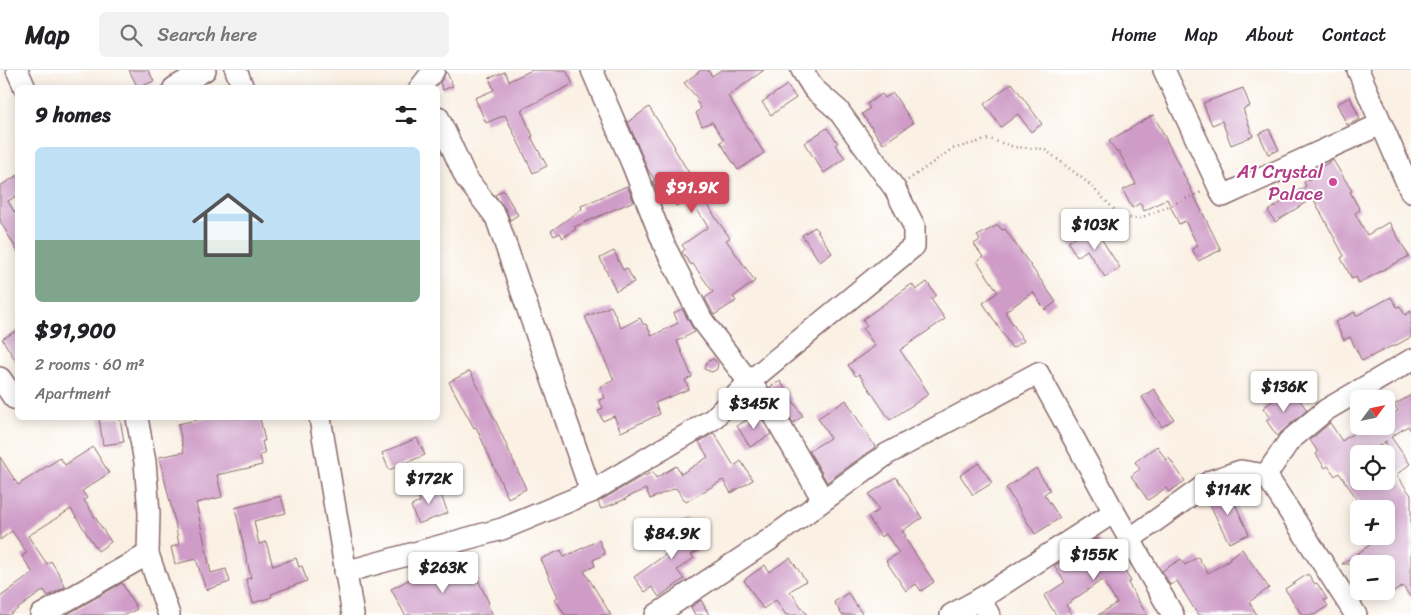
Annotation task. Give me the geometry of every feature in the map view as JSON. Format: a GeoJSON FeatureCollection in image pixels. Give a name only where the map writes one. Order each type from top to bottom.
{"type":"FeatureCollection","features":[{"type":"Feature","properties":{"kind":"street"},"geometry":{"type":"LineString","coordinates":[[17,70],[24,85]]}},
{"type":"Feature","properties":{"kind":"street"},"geometry":{"type":"LineString","coordinates":[[179,85],[205,70]]}},
{"type":"Feature","properties":{"kind":"street"},"geometry":{"type":"LineString","coordinates":[[236,70],[242,85]]}},
{"type":"Feature","properties":{"kind":"street"},"geometry":{"type":"LineString","coordinates":[[592,70],[632,163],[665,247],[702,320],[749,382],[768,402],[823,500]]}},
{"type":"Feature","properties":{"kind":"street"},"geometry":{"type":"LineString","coordinates":[[346,572],[502,529],[591,492],[713,418],[749,382],[914,246],[914,226],[895,189],[838,110],[814,89],[802,70]]}},
{"type":"Feature","properties":{"kind":"street"},"geometry":{"type":"LineString","coordinates":[[1164,70],[1223,196],[1381,124]]}},
{"type":"Feature","properties":{"kind":"street"},"geometry":{"type":"LineString","coordinates":[[1358,70],[1411,192]]}},
{"type":"Feature","properties":{"kind":"street"},"geometry":{"type":"LineString","coordinates":[[440,121],[466,178],[496,217],[591,492]]}},
{"type":"Feature","properties":{"kind":"street"},"geometry":{"type":"LineString","coordinates":[[1266,475],[1289,441],[1326,410],[1411,360]]}},
{"type":"Feature","properties":{"kind":"street"},"geometry":{"type":"LineString","coordinates":[[656,615],[769,540],[887,454],[1038,373],[1173,615]]}},
{"type":"Feature","properties":{"kind":"street"},"geometry":{"type":"LineString","coordinates":[[0,378],[15,398]]}},
{"type":"Feature","properties":{"kind":"street"},"geometry":{"type":"LineString","coordinates":[[137,420],[145,462],[149,513],[148,554],[169,615]]}},
{"type":"Feature","properties":{"kind":"street"},"geometry":{"type":"LineString","coordinates":[[320,420],[353,615]]}},
{"type":"Feature","properties":{"kind":"street"},"geometry":{"type":"LineString","coordinates":[[1130,539],[1211,481],[1241,471],[1266,475],[1356,615]]}},
{"type":"Feature","properties":{"kind":"street"},"geometry":{"type":"LineString","coordinates":[[951,615],[985,607],[1114,512]]}},
{"type":"Feature","properties":{"kind":"street"},"geometry":{"type":"LineString","coordinates":[[41,615],[148,554]]}},
{"type":"Feature","properties":{"kind":"path"},"geometry":{"type":"LineString","coordinates":[[895,189],[952,149],[989,139],[1014,147],[1044,149],[1088,182],[1122,217],[1138,219],[1202,192],[1223,196]]}},
{"type":"Feature","properties":{"kind":"building"},"geometry":{"type":"Polygon","coordinates":[[[129,70],[148,70],[154,81],[145,85],[136,85],[129,70]]]}},
{"type":"Feature","properties":{"kind":"building"},"geometry":{"type":"Polygon","coordinates":[[[532,70],[566,70],[573,84],[521,110],[533,136],[531,137],[547,166],[533,173],[505,115],[486,123],[475,98],[494,90],[489,78],[505,72],[509,81],[532,70]]]}},
{"type":"Feature","properties":{"kind":"building"},"geometry":{"type":"Polygon","coordinates":[[[701,70],[708,70],[712,76],[721,70],[764,70],[728,96],[764,153],[738,170],[720,142],[724,140],[712,122],[702,126],[696,113],[701,108],[696,101],[698,99],[684,83],[701,70]]]}},
{"type":"Feature","properties":{"kind":"building"},"geometry":{"type":"Polygon","coordinates":[[[446,71],[453,86],[443,90],[440,83],[446,71]]]}},
{"type":"Feature","properties":{"kind":"building"},"geometry":{"type":"Polygon","coordinates":[[[1012,83],[1042,124],[1031,132],[1018,114],[1001,127],[984,104],[1012,83]]]}},
{"type":"Feature","properties":{"kind":"building"},"geometry":{"type":"Polygon","coordinates":[[[787,85],[796,98],[771,115],[762,102],[787,85]]]}},
{"type":"Feature","properties":{"kind":"building"},"geometry":{"type":"Polygon","coordinates":[[[1243,88],[1250,106],[1243,109],[1253,136],[1231,145],[1222,121],[1212,125],[1203,103],[1243,88]]]}},
{"type":"Feature","properties":{"kind":"building"},"geometry":{"type":"Polygon","coordinates":[[[893,93],[913,123],[883,144],[862,114],[870,108],[867,104],[882,94],[885,98],[893,93]]]}},
{"type":"Feature","properties":{"kind":"building"},"geometry":{"type":"Polygon","coordinates":[[[1350,97],[1360,119],[1347,125],[1337,104],[1350,97]]]}},
{"type":"Feature","properties":{"kind":"building"},"geometry":{"type":"Polygon","coordinates":[[[649,107],[675,147],[717,220],[730,238],[726,240],[755,281],[733,297],[736,301],[714,315],[705,298],[713,292],[682,252],[685,249],[682,245],[708,227],[690,198],[676,206],[670,196],[663,201],[628,122],[649,107]]]}},
{"type":"Feature","properties":{"kind":"building"},"geometry":{"type":"Polygon","coordinates":[[[1153,115],[1221,250],[1198,261],[1192,249],[1198,246],[1185,221],[1179,224],[1167,199],[1144,211],[1140,203],[1132,208],[1123,190],[1136,184],[1119,152],[1117,153],[1109,141],[1153,115]]]}},
{"type":"Feature","properties":{"kind":"building"},"geometry":{"type":"Polygon","coordinates":[[[827,128],[838,143],[835,145],[845,158],[824,173],[804,143],[827,128]]]}},
{"type":"Feature","properties":{"kind":"building"},"geometry":{"type":"Polygon","coordinates":[[[1269,129],[1279,150],[1268,154],[1259,134],[1269,129]]]}},
{"type":"Feature","properties":{"kind":"building"},"geometry":{"type":"Polygon","coordinates":[[[1333,160],[1352,191],[1350,192],[1360,210],[1355,213],[1367,235],[1389,222],[1409,256],[1359,283],[1356,277],[1352,279],[1341,258],[1344,256],[1313,198],[1275,222],[1268,211],[1306,186],[1304,182],[1311,178],[1309,174],[1333,160]]]}},
{"type":"Feature","properties":{"kind":"building"},"geometry":{"type":"Polygon","coordinates":[[[15,177],[15,197],[8,201],[15,213],[15,247],[0,221],[0,186],[15,177]]]}},
{"type":"Feature","properties":{"kind":"building"},"geometry":{"type":"Polygon","coordinates":[[[627,186],[634,201],[574,227],[576,229],[563,238],[560,233],[554,236],[551,231],[582,209],[581,206],[627,186]]]}},
{"type":"Feature","properties":{"kind":"building"},"geometry":{"type":"Polygon","coordinates":[[[503,190],[518,215],[510,220],[506,210],[495,195],[503,190]]]}},
{"type":"Feature","properties":{"kind":"building"},"geometry":{"type":"Polygon","coordinates":[[[998,225],[1002,230],[1005,229],[1056,302],[1045,310],[1033,292],[1005,312],[1024,341],[1012,348],[983,303],[998,292],[977,261],[983,257],[974,244],[980,240],[977,236],[998,225]]]}},
{"type":"Feature","properties":{"kind":"building"},"geometry":{"type":"Polygon","coordinates":[[[1093,226],[1120,268],[1105,277],[1087,250],[1077,257],[1068,242],[1093,226]]]}},
{"type":"Feature","properties":{"kind":"building"},"geometry":{"type":"Polygon","coordinates":[[[815,227],[832,253],[820,262],[802,235],[815,227]]]}},
{"type":"Feature","properties":{"kind":"building"},"geometry":{"type":"Polygon","coordinates":[[[614,251],[623,270],[627,268],[634,282],[616,291],[600,258],[614,251]]]}},
{"type":"Feature","properties":{"kind":"building"},"geometry":{"type":"Polygon","coordinates":[[[927,282],[936,295],[931,299],[945,319],[900,350],[929,394],[890,420],[859,374],[856,376],[848,365],[875,346],[863,329],[867,326],[863,319],[912,284],[916,290],[927,282]]]}},
{"type":"Feature","properties":{"kind":"building"},"geometry":{"type":"Polygon","coordinates":[[[1391,297],[1397,307],[1400,306],[1405,315],[1411,311],[1411,337],[1362,361],[1350,337],[1344,340],[1335,322],[1355,312],[1356,316],[1391,297]]]}},
{"type":"Feature","properties":{"kind":"building"},"geometry":{"type":"Polygon","coordinates":[[[611,306],[621,328],[640,318],[644,325],[646,324],[652,336],[678,323],[674,313],[682,309],[695,332],[677,341],[692,377],[685,380],[689,389],[655,403],[660,414],[621,432],[614,416],[603,421],[598,411],[603,408],[599,400],[605,398],[600,387],[614,380],[585,317],[611,306]]]}},
{"type":"Feature","properties":{"kind":"building"},"geometry":{"type":"Polygon","coordinates":[[[15,332],[15,359],[2,339],[15,332]]]}},
{"type":"Feature","properties":{"kind":"building"},"geometry":{"type":"Polygon","coordinates":[[[713,359],[718,363],[717,369],[712,372],[704,369],[707,362],[713,359]]]}},
{"type":"Feature","properties":{"kind":"building"},"geometry":{"type":"Polygon","coordinates":[[[470,371],[497,424],[526,489],[508,498],[476,427],[474,428],[449,382],[470,371]]]}},
{"type":"Feature","properties":{"kind":"building"},"geometry":{"type":"Polygon","coordinates":[[[780,381],[803,416],[793,423],[770,387],[780,381]]]}},
{"type":"Feature","properties":{"kind":"building"},"geometry":{"type":"Polygon","coordinates":[[[1154,389],[1174,419],[1162,427],[1142,397],[1154,389]]]}},
{"type":"Feature","properties":{"kind":"building"},"geometry":{"type":"Polygon","coordinates":[[[1283,393],[1288,401],[1296,395],[1307,410],[1277,436],[1266,420],[1270,418],[1263,408],[1283,393]]]}},
{"type":"Feature","properties":{"kind":"building"},"geometry":{"type":"Polygon","coordinates":[[[1411,395],[1411,431],[1408,426],[1395,434],[1395,413],[1398,411],[1395,404],[1411,395]]]}},
{"type":"Feature","properties":{"kind":"building"},"geometry":{"type":"Polygon","coordinates":[[[846,400],[875,447],[827,482],[809,451],[830,438],[818,418],[846,400]]]}},
{"type":"Feature","properties":{"kind":"building"},"geometry":{"type":"Polygon","coordinates":[[[758,413],[771,434],[750,447],[737,426],[758,413]]]}},
{"type":"Feature","properties":{"kind":"building"},"geometry":{"type":"Polygon","coordinates":[[[99,420],[120,420],[124,442],[103,445],[99,420]]]}},
{"type":"Feature","properties":{"kind":"building"},"geometry":{"type":"Polygon","coordinates":[[[197,420],[260,420],[265,441],[262,441],[265,454],[260,455],[262,465],[217,475],[222,497],[196,503],[211,573],[226,569],[230,582],[206,590],[196,559],[175,564],[171,547],[179,545],[159,457],[184,452],[178,424],[197,420]]]}},
{"type":"Feature","properties":{"kind":"building"},"geometry":{"type":"Polygon","coordinates":[[[1330,423],[1342,441],[1351,435],[1394,435],[1391,437],[1410,464],[1396,475],[1411,495],[1411,598],[1403,586],[1395,591],[1395,555],[1355,555],[1370,545],[1395,545],[1395,500],[1358,500],[1351,490],[1395,490],[1395,445],[1386,445],[1386,441],[1380,445],[1350,445],[1350,489],[1339,473],[1335,476],[1328,466],[1325,468],[1310,440],[1330,423]]]}},
{"type":"Feature","properties":{"kind":"building"},"geometry":{"type":"Polygon","coordinates":[[[714,433],[734,466],[741,461],[753,480],[731,493],[723,480],[686,502],[676,488],[650,499],[646,489],[601,509],[598,502],[639,478],[653,472],[656,478],[676,466],[681,474],[708,457],[699,442],[714,433]]]}},
{"type":"Feature","properties":{"kind":"building"},"geometry":{"type":"Polygon","coordinates":[[[417,438],[425,455],[389,470],[382,453],[417,438]]]}},
{"type":"Feature","properties":{"kind":"building"},"geometry":{"type":"Polygon","coordinates":[[[1157,446],[1166,460],[1169,458],[1185,481],[1169,492],[1166,488],[1148,500],[1131,476],[1140,469],[1135,462],[1157,446]]]}},
{"type":"Feature","properties":{"kind":"building"},"geometry":{"type":"Polygon","coordinates":[[[93,447],[109,473],[82,491],[87,498],[84,500],[111,542],[98,551],[71,509],[28,536],[47,564],[51,561],[65,587],[48,596],[44,590],[9,615],[0,615],[0,597],[33,573],[22,556],[27,553],[12,531],[0,540],[0,457],[18,485],[60,458],[65,465],[93,447]]]}},
{"type":"Feature","properties":{"kind":"building"},"geometry":{"type":"Polygon","coordinates":[[[979,463],[992,483],[973,495],[960,475],[979,463]]]}},
{"type":"Feature","properties":{"kind":"building"},"geometry":{"type":"Polygon","coordinates":[[[1036,468],[1050,490],[1044,494],[1060,518],[1035,534],[1006,488],[1036,468]]]}},
{"type":"Feature","properties":{"kind":"building"},"geometry":{"type":"Polygon","coordinates":[[[896,477],[922,518],[902,531],[934,582],[921,591],[916,584],[906,591],[886,561],[899,553],[886,534],[881,537],[868,517],[879,510],[869,494],[896,477]]]}},
{"type":"Feature","properties":{"kind":"building"},"geometry":{"type":"Polygon","coordinates":[[[437,485],[448,513],[418,524],[411,506],[420,502],[417,492],[437,485]]]}},
{"type":"Feature","properties":{"kind":"building"},"geometry":{"type":"Polygon","coordinates":[[[1228,489],[1249,534],[1229,543],[1207,499],[1215,493],[1228,489]]]}},
{"type":"Feature","properties":{"kind":"building"},"geometry":{"type":"Polygon","coordinates":[[[281,496],[286,513],[254,521],[259,544],[266,542],[273,566],[296,558],[299,567],[302,566],[307,581],[271,594],[272,597],[253,603],[246,579],[251,578],[235,508],[281,496]]]}},
{"type":"Feature","properties":{"kind":"building"},"geometry":{"type":"Polygon","coordinates":[[[687,519],[705,546],[691,555],[694,558],[677,570],[684,579],[659,597],[652,587],[645,592],[634,577],[675,548],[665,533],[687,519]]]}},
{"type":"Feature","properties":{"kind":"building"},"geometry":{"type":"Polygon","coordinates":[[[1097,538],[1106,551],[1110,549],[1131,581],[1128,583],[1147,615],[1098,615],[1117,603],[1102,580],[1066,605],[1072,615],[1056,615],[1044,596],[1065,582],[1054,566],[1097,538]]]}},
{"type":"Feature","properties":{"kind":"building"},"geometry":{"type":"Polygon","coordinates":[[[599,540],[605,554],[593,560],[595,566],[584,571],[611,615],[565,615],[555,599],[558,597],[541,559],[561,550],[564,557],[599,540]]]}},
{"type":"Feature","properties":{"kind":"building"},"geometry":{"type":"Polygon","coordinates":[[[1242,549],[1269,588],[1249,602],[1257,615],[1198,615],[1177,581],[1170,585],[1162,571],[1181,559],[1185,565],[1198,557],[1208,573],[1230,560],[1229,558],[1242,549]]]}},
{"type":"Feature","properties":{"kind":"building"},"geometry":{"type":"Polygon","coordinates":[[[790,558],[806,581],[790,591],[807,615],[786,615],[776,600],[763,609],[744,580],[765,565],[769,572],[790,558]]]}},
{"type":"Feature","properties":{"kind":"building"},"geometry":{"type":"Polygon","coordinates":[[[1350,559],[1350,564],[1342,564],[1350,559]]]}},
{"type":"Feature","properties":{"kind":"building"},"geometry":{"type":"Polygon","coordinates":[[[470,563],[493,615],[405,615],[391,589],[440,564],[446,575],[470,563]]]}},
{"type":"Feature","properties":{"kind":"building"},"geometry":{"type":"Polygon","coordinates":[[[1308,574],[1315,584],[1317,583],[1327,599],[1324,600],[1328,606],[1314,615],[1302,615],[1285,589],[1308,574]]]}},
{"type":"Feature","properties":{"kind":"building"},"geometry":{"type":"Polygon","coordinates":[[[122,583],[137,609],[126,615],[66,615],[122,583]]]}},
{"type":"Feature","properties":{"kind":"building"},"geometry":{"type":"Polygon","coordinates":[[[848,593],[863,615],[842,615],[834,602],[848,593]]]}},
{"type":"Feature","properties":{"kind":"building"},"geometry":{"type":"Polygon","coordinates":[[[701,600],[709,615],[695,615],[691,607],[701,600]]]}},
{"type":"Feature","properties":{"kind":"place","name":"A1 Crystal Palace"},"geometry":{"type":"Point","coordinates":[1333,182]}}]}
